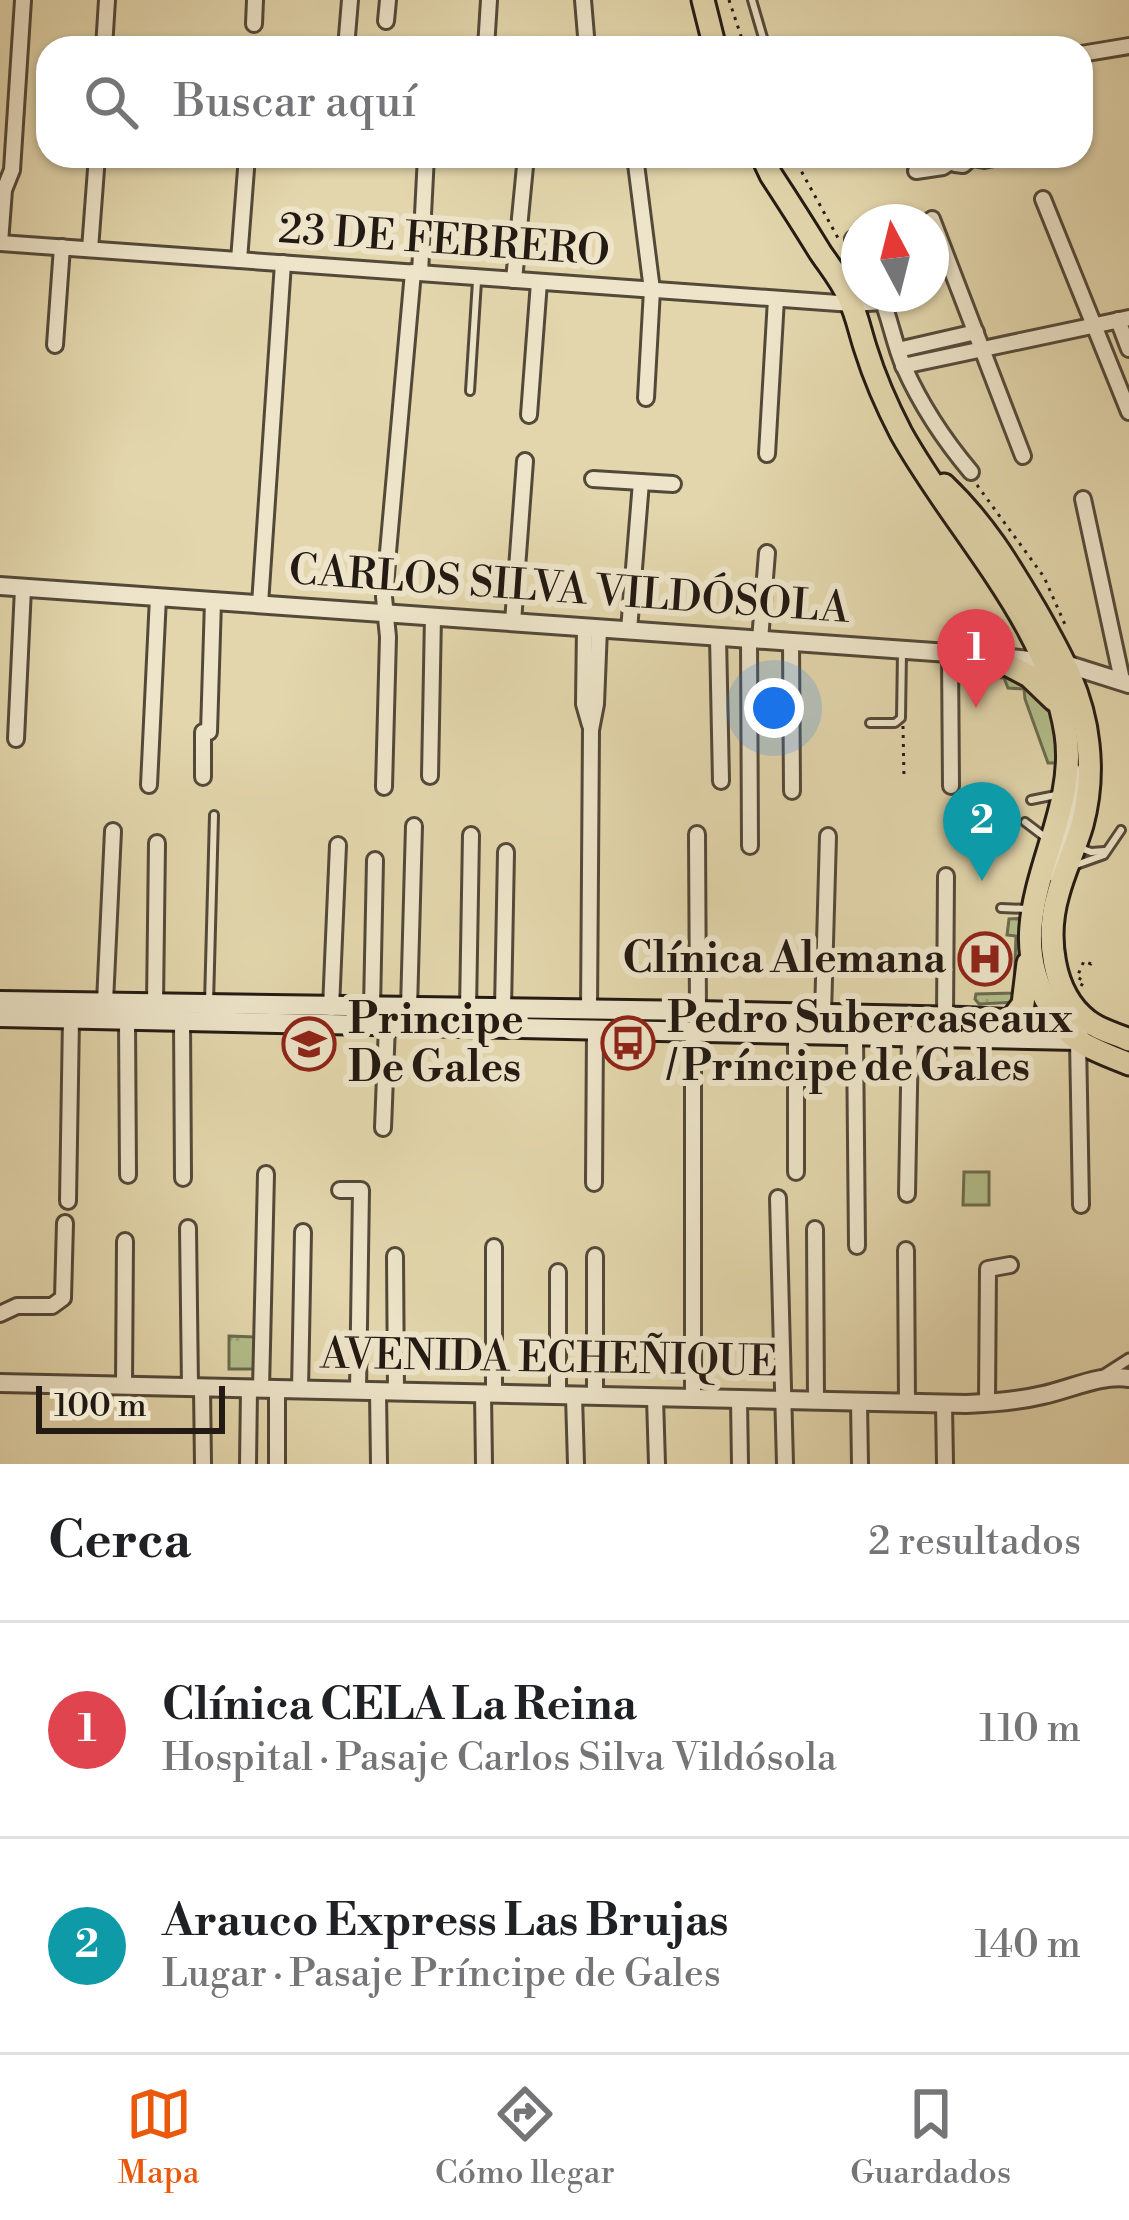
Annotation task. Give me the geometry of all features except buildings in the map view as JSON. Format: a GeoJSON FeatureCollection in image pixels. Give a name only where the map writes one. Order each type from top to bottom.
{"type":"FeatureCollection","features":[{"type":"Feature","properties":{"kind":"main road"},"geometry":{"type":"LineString","coordinates":[[703,0],[713,36]]}},
{"type":"Feature","properties":{"kind":"main road"},"geometry":{"type":"LineString","coordinates":[[769,168],[841,286]]}},
{"type":"Feature","properties":{"kind":"main road"},"geometry":{"type":"LineString","coordinates":[[855,312],[881,392],[914,454],[986,529],[1082,708],[1089,755],[1087,801],[1038,902],[1026,993],[1011,1020]]}},
{"type":"Feature","properties":{"kind":"main road"},"geometry":{"type":"LineString","coordinates":[[991,656],[1046,690],[1062,717]]}},
{"type":"Feature","properties":{"kind":"main road"},"geometry":{"type":"LineString","coordinates":[[1054,663],[1068,761],[1067,868],[1055,906],[1053,940],[1066,1013]]}},
{"type":"Feature","properties":{"kind":"main road"},"geometry":{"type":"LineString","coordinates":[[1030,938],[1041,989],[1084,1032],[1129,1064]]}},
{"type":"Feature","properties":{"kind":"main road"},"geometry":{"type":"LineString","coordinates":[[0,1001],[503,1010],[693,1032],[855,1036],[1084,1032],[1129,1040]]}},
{"type":"Feature","properties":{"kind":"main road"},"geometry":{"type":"LineString","coordinates":[[0,1017],[387,1025],[592,1020],[698,1011],[1011,1020],[1066,1013]]}},
{"type":"Feature","properties":{"kind":"street"},"geometry":{"type":"LineString","coordinates":[[0,243],[4,190],[12,170],[23,0]]}},
{"type":"Feature","properties":{"kind":"street"},"geometry":{"type":"LineString","coordinates":[[105,36],[107,0]]}},
{"type":"Feature","properties":{"kind":"street"},"geometry":{"type":"LineString","coordinates":[[254,24],[255,0]]}},
{"type":"Feature","properties":{"kind":"street"},"geometry":{"type":"LineString","coordinates":[[347,36],[350,0]]}},
{"type":"Feature","properties":{"kind":"street"},"geometry":{"type":"LineString","coordinates":[[386,21],[388,0]]}},
{"type":"Feature","properties":{"kind":"street"},"geometry":{"type":"LineString","coordinates":[[487,36],[489,0]]}},
{"type":"Feature","properties":{"kind":"street"},"geometry":{"type":"LineString","coordinates":[[583,0],[586,36]]}},
{"type":"Feature","properties":{"kind":"street"},"geometry":{"type":"LineString","coordinates":[[1093,52],[1129,46]]}},
{"type":"Feature","properties":{"kind":"street"},"geometry":{"type":"LineString","coordinates":[[90,249],[96,168]]}},
{"type":"Feature","properties":{"kind":"street"},"geometry":{"type":"LineString","coordinates":[[239,260],[246,168]]}},
{"type":"Feature","properties":{"kind":"street"},"geometry":{"type":"LineString","coordinates":[[384,787],[384,597],[426,168]]}},
{"type":"Feature","properties":{"kind":"street"},"geometry":{"type":"LineString","coordinates":[[514,280],[525,168]]}},
{"type":"Feature","properties":{"kind":"street"},"geometry":{"type":"LineString","coordinates":[[636,168],[652,290],[646,398]]}},
{"type":"Feature","properties":{"kind":"street"},"geometry":{"type":"LineString","coordinates":[[916,171],[936,168]]}},
{"type":"Feature","properties":{"kind":"street"},"geometry":{"type":"LineString","coordinates":[[1043,199],[1129,412]]}},
{"type":"Feature","properties":{"kind":"street","name":"23 DE FEBRERO"},"geometry":{"type":"LineString","coordinates":[[0,243],[841,303]]}},
{"type":"Feature","properties":{"kind":"street"},"geometry":{"type":"LineString","coordinates":[[55,345],[62,247]]}},
{"type":"Feature","properties":{"kind":"street"},"geometry":{"type":"LineString","coordinates":[[949,262],[1023,456]]}},
{"type":"Feature","properties":{"kind":"street"},"geometry":{"type":"LineString","coordinates":[[260,604],[283,263]]}},
{"type":"Feature","properties":{"kind":"street"},"geometry":{"type":"LineString","coordinates":[[529,415],[539,281]]}},
{"type":"Feature","properties":{"kind":"street"},"geometry":{"type":"LineString","coordinates":[[767,454],[776,298]]}},
{"type":"Feature","properties":{"kind":"street"},"geometry":{"type":"LineString","coordinates":[[886,312],[903,366],[948,445],[971,472]]}},
{"type":"Feature","properties":{"kind":"street"},"geometry":{"type":"LineString","coordinates":[[903,366],[1124,319],[1129,350]]}},
{"type":"Feature","properties":{"kind":"street"},"geometry":{"type":"LineString","coordinates":[[898,350],[976,332]]}},
{"type":"Feature","properties":{"kind":"street"},"geometry":{"type":"LineString","coordinates":[[513,622],[525,461]]}},
{"type":"Feature","properties":{"kind":"street"},"geometry":{"type":"LineString","coordinates":[[593,479],[673,484]]}},
{"type":"Feature","properties":{"kind":"street"},"geometry":{"type":"LineString","coordinates":[[629,630],[641,482]]}},
{"type":"Feature","properties":{"kind":"street"},"geometry":{"type":"LineString","coordinates":[[1083,499],[1125,682]]}},
{"type":"Feature","properties":{"kind":"street"},"geometry":{"type":"LineString","coordinates":[[750,846],[755,639],[766,553]]}},
{"type":"Feature","properties":{"kind":"street","name":"CARLOS SILVA VILDÓSOLA"},"geometry":{"type":"LineString","coordinates":[[0,586],[991,656],[1054,663],[1125,682]]}},
{"type":"Feature","properties":{"kind":"street"},"geometry":{"type":"LineString","coordinates":[[16,739],[23,588]]}},
{"type":"Feature","properties":{"kind":"street"},"geometry":{"type":"LineString","coordinates":[[149,785],[158,597]]}},
{"type":"Feature","properties":{"kind":"street"},"geometry":{"type":"LineString","coordinates":[[203,777],[213,601]]}},
{"type":"Feature","properties":{"kind":"street"},"geometry":{"type":"LineString","coordinates":[[430,776],[433,616]]}},
{"type":"Feature","properties":{"kind":"street"},"geometry":{"type":"LineString","coordinates":[[592,627],[584,704],[591,730],[595,1183]]}},
{"type":"Feature","properties":{"kind":"street"},"geometry":{"type":"LineString","coordinates":[[718,637],[721,781]]}},
{"type":"Feature","properties":{"kind":"street"},"geometry":{"type":"LineString","coordinates":[[791,642],[793,791]]}},
{"type":"Feature","properties":{"kind":"street"},"geometry":{"type":"LineString","coordinates":[[950,653],[951,786]]}},
{"type":"Feature","properties":{"kind":"street"},"geometry":{"type":"LineString","coordinates":[[409,1008],[414,826]]}},
{"type":"Feature","properties":{"kind":"street"},"geometry":{"type":"LineString","coordinates":[[105,1002],[113,832]]}},
{"type":"Feature","properties":{"kind":"street"},"geometry":{"type":"LineString","coordinates":[[697,833],[698,1011]]}},
{"type":"Feature","properties":{"kind":"street"},"geometry":{"type":"LineString","coordinates":[[468,1009],[471,835]]}},
{"type":"Feature","properties":{"kind":"street"},"geometry":{"type":"LineString","coordinates":[[823,1014],[829,836]]}},
{"type":"Feature","properties":{"kind":"street"},"geometry":{"type":"LineString","coordinates":[[155,1004],[157,843]]}},
{"type":"Feature","properties":{"kind":"street"},"geometry":{"type":"LineString","coordinates":[[331,1008],[338,845]]}},
{"type":"Feature","properties":{"kind":"street"},"geometry":{"type":"LineString","coordinates":[[503,1010],[506,852]]}},
{"type":"Feature","properties":{"kind":"street"},"geometry":{"type":"LineString","coordinates":[[372,1008],[375,860]]}},
{"type":"Feature","properties":{"kind":"street"},"geometry":{"type":"LineString","coordinates":[[945,1017],[946,876]]}},
{"type":"Feature","properties":{"kind":"street"},"geometry":{"type":"LineString","coordinates":[[68,1201],[70,1018]]}},
{"type":"Feature","properties":{"kind":"street"},"geometry":{"type":"LineString","coordinates":[[127,1020],[128,1175]]}},
{"type":"Feature","properties":{"kind":"street"},"geometry":{"type":"LineString","coordinates":[[182,1021],[183,1178]]}},
{"type":"Feature","properties":{"kind":"street"},"geometry":{"type":"LineString","coordinates":[[383,1128],[387,1025]]}},
{"type":"Feature","properties":{"kind":"street"},"geometry":{"type":"LineString","coordinates":[[693,1032],[693,1398]]}},
{"type":"Feature","properties":{"kind":"street"},"geometry":{"type":"LineString","coordinates":[[1082,1205],[1084,1032]]}},
{"type":"Feature","properties":{"kind":"street"},"geometry":{"type":"LineString","coordinates":[[796,1034],[796,1172]]}},
{"type":"Feature","properties":{"kind":"street"},"geometry":{"type":"LineString","coordinates":[[855,1036],[857,1246]]}},
{"type":"Feature","properties":{"kind":"street"},"geometry":{"type":"LineString","coordinates":[[907,1194],[910,1036]]}},
{"type":"Feature","properties":{"kind":"street"},"geometry":{"type":"LineString","coordinates":[[248,1464],[262,1389],[266,1174]]}},
{"type":"Feature","properties":{"kind":"street"},"geometry":{"type":"LineString","coordinates":[[340,1190],[361,1190],[358,1391]]}},
{"type":"Feature","properties":{"kind":"street"},"geometry":{"type":"LineString","coordinates":[[778,1198],[785,1464]]}},
{"type":"Feature","properties":{"kind":"street"},"geometry":{"type":"LineString","coordinates":[[0,1314],[17,1306],[52,1306],[63,1298],[65,1222]]}},
{"type":"Feature","properties":{"kind":"street"},"geometry":{"type":"LineString","coordinates":[[188,1228],[203,1464]]}},
{"type":"Feature","properties":{"kind":"street"},"geometry":{"type":"LineString","coordinates":[[815,1228],[815,1401]]}},
{"type":"Feature","properties":{"kind":"street"},"geometry":{"type":"LineString","coordinates":[[300,1390],[303,1232]]}},
{"type":"Feature","properties":{"kind":"street"},"geometry":{"type":"LineString","coordinates":[[124,1386],[125,1241]]}},
{"type":"Feature","properties":{"kind":"street"},"geometry":{"type":"LineString","coordinates":[[484,1464],[494,1247]]}},
{"type":"Feature","properties":{"kind":"street"},"geometry":{"type":"LineString","coordinates":[[906,1250],[907,1403]]}},
{"type":"Feature","properties":{"kind":"street"},"geometry":{"type":"LineString","coordinates":[[379,1464],[395,1256]]}},
{"type":"Feature","properties":{"kind":"street"},"geometry":{"type":"LineString","coordinates":[[595,1256],[595,1396]]}},
{"type":"Feature","properties":{"kind":"street"},"geometry":{"type":"LineString","coordinates":[[987,1403],[988,1269],[1010,1265]]}},
{"type":"Feature","properties":{"kind":"street"},"geometry":{"type":"LineString","coordinates":[[558,1272],[566,1396],[576,1464]]}},
{"type":"Feature","properties":{"kind":"street","name":"AVENIDA ECHEÑIQUE"},"geometry":{"type":"LineString","coordinates":[[1094,1381],[1129,1359]]}},
{"type":"Feature","properties":{"kind":"street","name":"AVENIDA ECHEÑIQUE"},"geometry":{"type":"LineString","coordinates":[[0,1383],[944,1404],[1042,1396],[1094,1381],[1129,1378]]}},
{"type":"Feature","properties":{"kind":"street"},"geometry":{"type":"LineString","coordinates":[[262,1389],[278,1464]]}},
{"type":"Feature","properties":{"kind":"street"},"geometry":{"type":"LineString","coordinates":[[655,1398],[657,1464]]}},
{"type":"Feature","properties":{"kind":"street"},"geometry":{"type":"LineString","coordinates":[[739,1400],[740,1464]]}},
{"type":"Feature","properties":{"kind":"street"},"geometry":{"type":"LineString","coordinates":[[860,1402],[860,1464]]}},
{"type":"Feature","properties":{"kind":"street"},"geometry":{"type":"LineString","coordinates":[[944,1404],[945,1464]]}},
{"type":"Feature","properties":{"kind":"lane"},"geometry":{"type":"LineString","coordinates":[[752,0],[762,36]]}},
{"type":"Feature","properties":{"kind":"lane"},"geometry":{"type":"LineString","coordinates":[[470,391],[477,277]]}},
{"type":"Feature","properties":{"kind":"lane"},"geometry":{"type":"LineString","coordinates":[[870,723],[899,720],[902,650]]}},
{"type":"Feature","properties":{"kind":"lane"},"geometry":{"type":"LineString","coordinates":[[1001,908],[1038,902],[1068,830],[1077,792],[1075,761],[1062,717]]}},
{"type":"Feature","properties":{"kind":"lane"},"geometry":{"type":"LineString","coordinates":[[1031,800],[1065,792]]}},
{"type":"Feature","properties":{"kind":"lane"},"geometry":{"type":"LineString","coordinates":[[209,1004],[214,815]]}},
{"type":"Feature","properties":{"kind":"lane"},"geometry":{"type":"LineString","coordinates":[[1025,822],[1064,843],[1091,852],[1109,850]]}},
{"type":"Feature","properties":{"kind":"lane"},"geometry":{"type":"LineString","coordinates":[[1067,868],[1100,858],[1121,830]]}},
{"type":"Feature","properties":{"kind":"path"},"geometry":{"type":"LineString","coordinates":[[728,0],[741,36]]}},
{"type":"Feature","properties":{"kind":"path"},"geometry":{"type":"LineString","coordinates":[[800,168],[841,243]]}},
{"type":"Feature","properties":{"kind":"path"},"geometry":{"type":"LineString","coordinates":[[899,720],[904,779]]}},
{"type":"Feature","properties":{"kind":"path"},"geometry":{"type":"LineString","coordinates":[[1066,1013],[1084,980],[1077,977],[1084,961],[1091,964],[1093,959]]}},
{"type":"Feature","properties":{"kind":"green space"},"geometry":{"type":"Polygon","coordinates":[[[979,663],[1009,672],[1043,700],[1055,728],[1061,763],[1048,763],[1024,689],[1008,688],[1004,678],[978,676],[979,663]]]}},
{"type":"Feature","properties":{"kind":"green space"},"geometry":{"type":"Polygon","coordinates":[[[1024,918],[1019,1002],[979,1004],[976,994],[1014,993],[1016,936],[1007,935],[1009,919],[1024,918]]]}},
{"type":"Feature","properties":{"kind":"green space"},"geometry":{"type":"Polygon","coordinates":[[[964,1172],[989,1172],[989,1205],[963,1205],[964,1172]]]}},
{"type":"Feature","properties":{"kind":"green space"},"geometry":{"type":"Polygon","coordinates":[[[229,1336],[258,1337],[258,1365],[229,1369],[229,1336]]]}},
{"type":"Feature","properties":{"kind":"place","name":"Clínica CELA La Reina"},"geometry":{"type":"Point","coordinates":[976,708]}},
{"type":"Feature","properties":{"kind":"place","name":"Arauco Express Las Brujas"},"geometry":{"type":"Point","coordinates":[982,881]}},
{"type":"Feature","properties":{"kind":"place","name":"Clínica Alemana"},"geometry":{"type":"Point","coordinates":[985,959]}},
{"type":"Feature","properties":{"kind":"place","name":"Pedro Subercaseaux / Príncipe de Gales"},"geometry":{"type":"Point","coordinates":[628,1043]}},
{"type":"Feature","properties":{"kind":"place","name":"Principe De Gales"},"geometry":{"type":"Point","coordinates":[309,1044]}}]}
